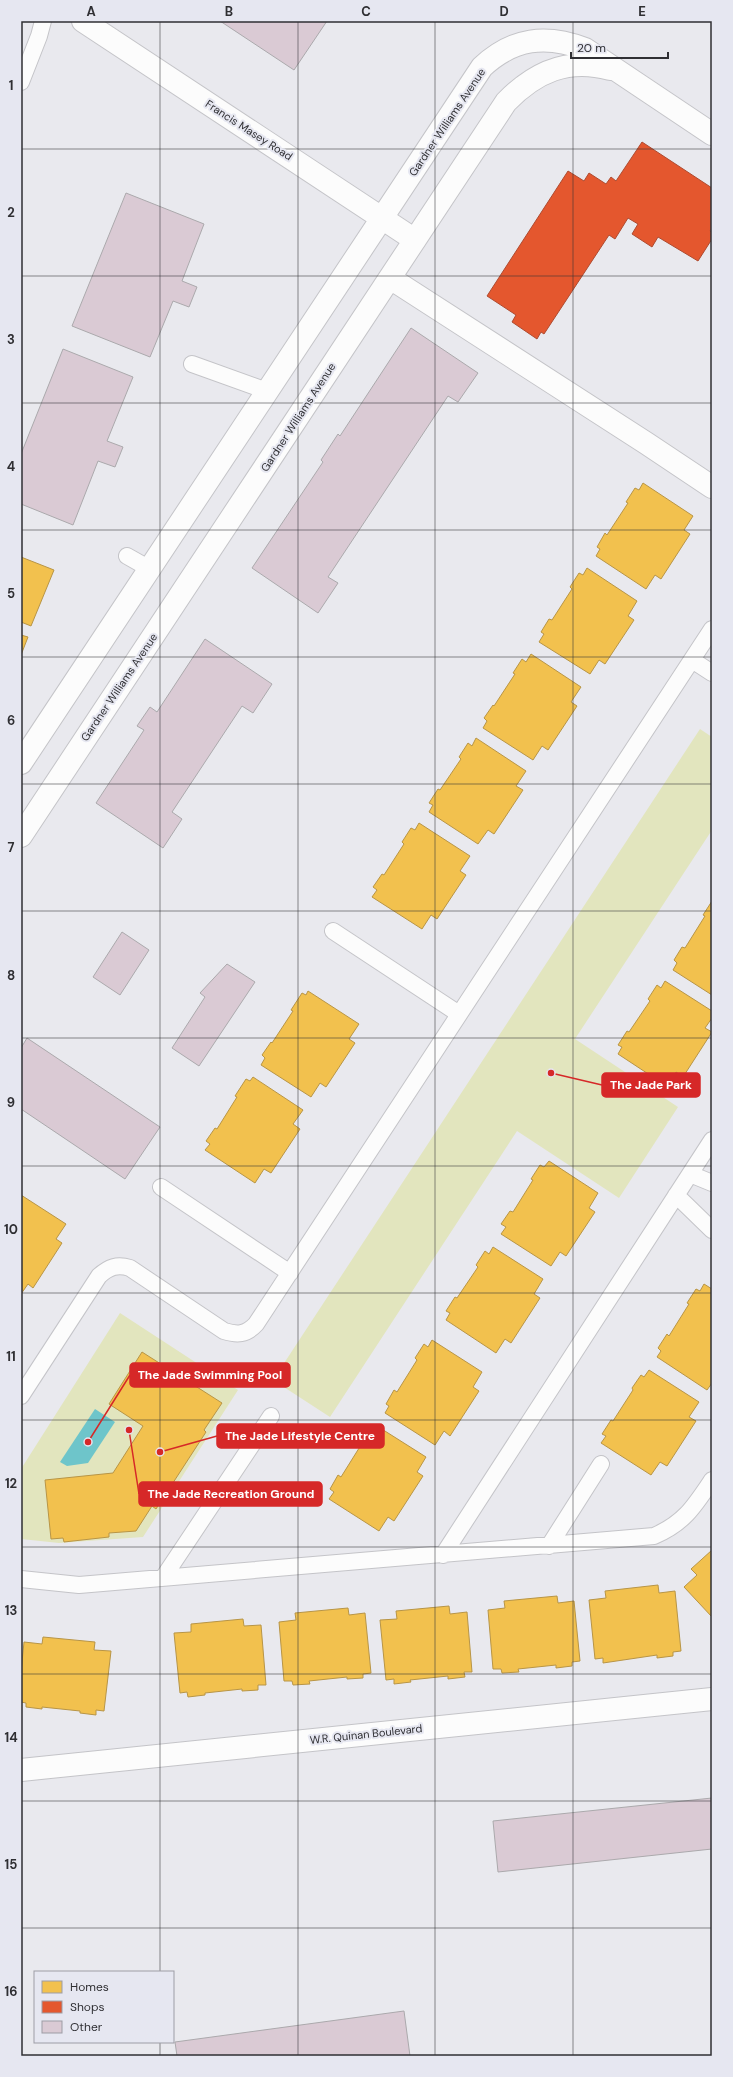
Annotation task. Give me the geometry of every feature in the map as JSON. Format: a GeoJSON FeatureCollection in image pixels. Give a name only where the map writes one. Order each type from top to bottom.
{"type":"FeatureCollection","features":[{"type":"Feature","properties":{"kind":"street","name":"Francis Masey Road"},"geometry":{"type":"LineString","coordinates":[[83,21],[415,240]]}},
{"type":"Feature","properties":{"kind":"street","name":"Gardner Williams Avenue"},"geometry":{"type":"LineString","coordinates":[[21,763],[482,67],[494,56],[508,48],[539,40],[555,40],[585,49],[712,134]]}},
{"type":"Feature","properties":{"kind":"street","name":"Gardner Williams Avenue"},"geometry":{"type":"LineString","coordinates":[[21,836],[506,102],[518,90],[536,77],[563,67],[582,64],[600,66],[618,72]]}},
{"type":"Feature","properties":{"kind":"street"},"geometry":{"type":"LineString","coordinates":[[390,278],[712,487]]}},
{"type":"Feature","properties":{"kind":"street","name":"W.R. Quinan Boulevard"},"geometry":{"type":"LineString","coordinates":[[21,1770],[712,1699]]}},
{"type":"Feature","properties":{"kind":"lane"},"geometry":{"type":"LineString","coordinates":[[21,82],[40,36],[43,21]]}},
{"type":"Feature","properties":{"kind":"lane"},"geometry":{"type":"LineString","coordinates":[[192,364],[267,391]]}},
{"type":"Feature","properties":{"kind":"lane"},"geometry":{"type":"LineString","coordinates":[[127,556],[150,569]]}},
{"type":"Feature","properties":{"kind":"lane"},"geometry":{"type":"LineString","coordinates":[[21,1396],[99,1276],[106,1270],[115,1266],[130,1268],[224,1331],[234,1334],[244,1333],[256,1324],[712,629]]}},
{"type":"Feature","properties":{"kind":"lane"},"geometry":{"type":"LineString","coordinates":[[692,660],[712,673]]}},
{"type":"Feature","properties":{"kind":"lane"},"geometry":{"type":"LineString","coordinates":[[333,931],[459,1014]]}},
{"type":"Feature","properties":{"kind":"lane"},"geometry":{"type":"LineString","coordinates":[[443,1555],[712,1140]]}},
{"type":"Feature","properties":{"kind":"lane"},"geometry":{"type":"LineString","coordinates":[[690,1174],[712,1183]]}},
{"type":"Feature","properties":{"kind":"lane"},"geometry":{"type":"LineString","coordinates":[[162,1187],[290,1273]]}},
{"type":"Feature","properties":{"kind":"lane"},"geometry":{"type":"LineString","coordinates":[[676,1195],[712,1230]]}},
{"type":"Feature","properties":{"kind":"lane"},"geometry":{"type":"LineString","coordinates":[[163,1578],[271,1416]]}},
{"type":"Feature","properties":{"kind":"lane"},"geometry":{"type":"LineString","coordinates":[[549,1546],[601,1464]]}},
{"type":"Feature","properties":{"kind":"lane"},"geometry":{"type":"LineString","coordinates":[[21,1578],[79,1585],[654,1536],[670,1529],[684,1519],[712,1480]]}},
{"type":"Feature","properties":{"kind":"green space"},"geometry":{"type":"Polygon","coordinates":[[[700,729],[712,737],[712,830],[575,1039],[678,1107],[619,1198],[517,1131],[330,1417],[273,1380],[700,729]]]}},
{"type":"Feature","properties":{"kind":"green space"},"geometry":{"type":"Polygon","coordinates":[[[120,1313],[238,1390],[143,1537],[59,1543],[21,1539],[21,1469],[120,1313]]]}},
{"type":"Feature","properties":{"kind":"water"},"geometry":{"type":"Polygon","coordinates":[[[95,1409],[115,1422],[88,1463],[67,1466],[60,1462],[95,1409]]]}},
{"type":"Feature","properties":{"kind":"building: Homes"},"geometry":{"type":"Polygon","coordinates":[[[643,483],[693,516],[684,530],[690,534],[661,579],[655,575],[646,589],[596,556],[600,549],[597,547],[605,533],[607,535],[628,503],[626,502],[635,488],[639,490],[643,483]]]}},
{"type":"Feature","properties":{"kind":"building: Homes"},"geometry":{"type":"Polygon","coordinates":[[[21,557],[54,570],[31,626],[21,622],[21,557]]]}},
{"type":"Feature","properties":{"kind":"building: Homes"},"geometry":{"type":"Polygon","coordinates":[[[587,568],[637,601],[628,616],[634,620],[605,664],[599,660],[590,674],[539,642],[544,634],[541,632],[549,619],[552,620],[572,589],[570,587],[579,573],[583,575],[587,568]]]}},
{"type":"Feature","properties":{"kind":"building: Homes"},"geometry":{"type":"Polygon","coordinates":[[[21,635],[28,637],[21,655],[21,635]]]}},
{"type":"Feature","properties":{"kind":"building: Homes"},"geometry":{"type":"Polygon","coordinates":[[[531,654],[581,687],[571,702],[577,706],[548,750],[542,746],[533,760],[483,728],[487,721],[484,718],[493,705],[494,706],[515,674],[513,673],[522,659],[526,662],[531,654]]]}},
{"type":"Feature","properties":{"kind":"building: Homes"},"geometry":{"type":"Polygon","coordinates":[[[476,738],[526,771],[516,786],[523,790],[494,834],[488,830],[478,844],[429,812],[433,805],[429,803],[438,789],[440,790],[461,759],[459,757],[468,743],[472,746],[476,738]]]}},
{"type":"Feature","properties":{"kind":"building: Homes"},"geometry":{"type":"Polygon","coordinates":[[[419,823],[470,856],[460,871],[466,875],[437,919],[431,915],[422,929],[372,897],[377,890],[373,887],[382,874],[384,875],[404,844],[402,842],[411,828],[415,830],[419,823]]]}},
{"type":"Feature","properties":{"kind":"building: Homes"},"geometry":{"type":"Polygon","coordinates":[[[712,901],[712,995],[673,970],[677,963],[674,960],[682,947],[685,948],[705,916],[703,915],[712,901]]]}},
{"type":"Feature","properties":{"kind":"building: Homes"},"geometry":{"type":"Polygon","coordinates":[[[665,981],[712,1011],[712,1018],[705,1028],[712,1032],[683,1077],[676,1072],[668,1087],[618,1054],[622,1047],[618,1045],[627,1031],[629,1032],[650,1001],[648,999],[657,985],[661,988],[665,981]]]}},
{"type":"Feature","properties":{"kind":"building: Homes"},"geometry":{"type":"Polygon","coordinates":[[[308,991],[359,1024],[349,1039],[355,1043],[326,1087],[320,1083],[311,1097],[261,1065],[265,1058],[262,1055],[271,1042],[272,1043],[293,1011],[291,1010],[302,993],[306,995],[308,991]]]}},
{"type":"Feature","properties":{"kind":"building: Homes"},"geometry":{"type":"Polygon","coordinates":[[[253,1077],[303,1110],[293,1124],[300,1129],[271,1173],[264,1169],[255,1183],[205,1150],[210,1144],[206,1141],[215,1128],[217,1129],[237,1097],[235,1096],[246,1079],[250,1081],[253,1077]]]}},
{"type":"Feature","properties":{"kind":"building: Homes"},"geometry":{"type":"Polygon","coordinates":[[[549,1161],[598,1193],[589,1208],[595,1212],[566,1256],[560,1252],[551,1266],[501,1234],[506,1227],[501,1224],[510,1211],[513,1212],[533,1180],[531,1179],[540,1165],[544,1167],[549,1161]]]}},
{"type":"Feature","properties":{"kind":"building: Homes"},"geometry":{"type":"Polygon","coordinates":[[[21,1195],[66,1224],[56,1239],[62,1243],[33,1288],[28,1284],[21,1294],[21,1195]]]}},
{"type":"Feature","properties":{"kind":"building: Homes"},"geometry":{"type":"Polygon","coordinates":[[[493,1247],[543,1279],[534,1294],[540,1298],[511,1343],[505,1339],[496,1353],[446,1320],[450,1313],[446,1311],[455,1297],[457,1298],[478,1267],[476,1265],[485,1251],[489,1254],[493,1247]]]}},
{"type":"Feature","properties":{"kind":"building: Homes"},"geometry":{"type":"Polygon","coordinates":[[[704,1284],[712,1289],[712,1383],[707,1390],[657,1357],[661,1351],[658,1348],[667,1334],[669,1336],[689,1304],[687,1303],[696,1289],[700,1291],[704,1284]]]}},
{"type":"Feature","properties":{"kind":"building: Homes"},"geometry":{"type":"Polygon","coordinates":[[[432,1340],[482,1372],[473,1387],[479,1391],[450,1436],[444,1431],[435,1445],[385,1413],[389,1406],[386,1404],[394,1390],[397,1392],[417,1360],[415,1358],[424,1344],[428,1347],[432,1340]]]}},
{"type":"Feature","properties":{"kind":"building: Homes"},"geometry":{"type":"Polygon","coordinates":[[[142,1352],[222,1403],[204,1430],[206,1432],[156,1509],[152,1506],[136,1531],[109,1533],[109,1537],[64,1542],[63,1538],[51,1539],[45,1480],[113,1473],[143,1426],[109,1404],[142,1352]]]}},
{"type":"Feature","properties":{"kind":"building: Homes"},"geometry":{"type":"Polygon","coordinates":[[[649,1370],[699,1402],[689,1417],[696,1421],[667,1466],[660,1462],[651,1475],[601,1443],[606,1436],[602,1434],[611,1420],[613,1421],[633,1390],[632,1388],[641,1375],[644,1377],[649,1370]]]}},
{"type":"Feature","properties":{"kind":"building: Homes"},"geometry":{"type":"Polygon","coordinates":[[[377,1426],[426,1457],[417,1472],[423,1476],[394,1521],[388,1517],[379,1531],[329,1499],[334,1492],[330,1489],[338,1475],[341,1477],[361,1445],[359,1444],[368,1430],[372,1432],[377,1426]]]}},
{"type":"Feature","properties":{"kind":"building: Homes"},"geometry":{"type":"Polygon","coordinates":[[[712,1550],[712,1617],[684,1587],[697,1575],[691,1569],[712,1550]]]}},
{"type":"Feature","properties":{"kind":"building: Homes"},"geometry":{"type":"Polygon","coordinates":[[[658,1585],[659,1593],[675,1591],[681,1651],[673,1652],[673,1656],[657,1658],[657,1655],[603,1663],[603,1658],[595,1659],[589,1600],[606,1598],[605,1591],[658,1585]]]}},
{"type":"Feature","properties":{"kind":"building: Homes"},"geometry":{"type":"Polygon","coordinates":[[[557,1596],[558,1603],[574,1601],[580,1661],[572,1662],[572,1666],[556,1668],[556,1665],[518,1669],[519,1672],[502,1673],[501,1669],[493,1669],[488,1610],[505,1608],[504,1601],[557,1596]]]}},
{"type":"Feature","properties":{"kind":"building: Homes"},"geometry":{"type":"Polygon","coordinates":[[[449,1606],[450,1614],[467,1612],[472,1672],[464,1672],[465,1677],[448,1679],[448,1676],[410,1680],[411,1682],[394,1684],[394,1679],[386,1680],[380,1620],[397,1619],[396,1611],[449,1606]]]}},
{"type":"Feature","properties":{"kind":"building: Homes"},"geometry":{"type":"Polygon","coordinates":[[[348,1608],[349,1615],[365,1613],[371,1673],[363,1674],[363,1678],[347,1679],[347,1677],[309,1681],[310,1684],[293,1685],[292,1681],[284,1681],[279,1622],[296,1620],[295,1613],[348,1608]]]}},
{"type":"Feature","properties":{"kind":"building: Homes"},"geometry":{"type":"Polygon","coordinates":[[[243,1619],[244,1626],[261,1625],[266,1685],[258,1685],[258,1690],[242,1691],[242,1689],[205,1693],[205,1695],[188,1697],[187,1692],[180,1693],[174,1633],[191,1632],[191,1624],[243,1619]]]}},
{"type":"Feature","properties":{"kind":"building: Homes"},"geometry":{"type":"Polygon","coordinates":[[[43,1637],[95,1642],[94,1650],[111,1651],[104,1711],[96,1710],[96,1715],[80,1713],[80,1711],[26,1707],[26,1703],[21,1702],[21,1672],[24,1642],[42,1644],[43,1637]]]}},
{"type":"Feature","properties":{"kind":"building: Shops"},"geometry":{"type":"Polygon","coordinates":[[[642,142],[712,188],[712,228],[710,231],[712,233],[712,239],[698,261],[658,237],[652,247],[632,234],[638,224],[628,218],[615,239],[609,235],[544,334],[541,332],[537,339],[512,322],[516,315],[487,296],[568,171],[584,181],[589,173],[606,184],[611,177],[616,181],[642,142]]]}},
{"type":"Feature","properties":{"kind":"building: Other"},"geometry":{"type":"Polygon","coordinates":[[[220,21],[327,21],[294,70],[220,21]]]}},
{"type":"Feature","properties":{"kind":"building: Other"},"geometry":{"type":"Polygon","coordinates":[[[126,193],[204,224],[182,281],[197,287],[189,307],[173,301],[150,357],[72,326],[126,193]]]}},
{"type":"Feature","properties":{"kind":"building: Other"},"geometry":{"type":"Polygon","coordinates":[[[411,328],[478,373],[458,402],[448,396],[328,577],[338,583],[318,613],[252,568],[323,462],[321,460],[338,434],[340,436],[411,328]]]}},
{"type":"Feature","properties":{"kind":"building: Other"},"geometry":{"type":"Polygon","coordinates":[[[63,349],[133,377],[107,441],[123,447],[115,467],[98,461],[73,525],[21,504],[21,454],[63,349]]]}},
{"type":"Feature","properties":{"kind":"building: Other"},"geometry":{"type":"Polygon","coordinates":[[[205,639],[272,684],[253,713],[242,706],[172,812],[182,819],[163,848],[96,803],[144,730],[137,726],[150,707],[157,712],[205,639]]]}},
{"type":"Feature","properties":{"kind":"building: Other"},"geometry":{"type":"Polygon","coordinates":[[[122,932],[149,950],[120,995],[93,977],[122,932]]]}},
{"type":"Feature","properties":{"kind":"building: Other"},"geometry":{"type":"Polygon","coordinates":[[[227,964],[255,982],[199,1066],[172,1048],[205,997],[200,993],[227,964]]]}},
{"type":"Feature","properties":{"kind":"building: Other"},"geometry":{"type":"Polygon","coordinates":[[[27,1038],[160,1127],[125,1179],[21,1109],[21,1048],[27,1038]]]}},
{"type":"Feature","properties":{"kind":"building: Other"},"geometry":{"type":"Polygon","coordinates":[[[712,1798],[712,1849],[498,1872],[493,1821],[712,1798]]]}},
{"type":"Feature","properties":{"kind":"building: Other"},"geometry":{"type":"Polygon","coordinates":[[[404,2011],[410,2056],[177,2056],[175,2042],[404,2011]]]}},
{"type":"Feature","properties":{"kind":"place","name":"The Jade Park"},"geometry":{"type":"Point","coordinates":[551,1073]}},
{"type":"Feature","properties":{"kind":"place","name":"The Jade Recreation Ground"},"geometry":{"type":"Point","coordinates":[129,1430]}},
{"type":"Feature","properties":{"kind":"place","name":"The Jade Swimming Pool"},"geometry":{"type":"Point","coordinates":[88,1442]}},
{"type":"Feature","properties":{"kind":"place","name":"The Jade Lifestyle Centre"},"geometry":{"type":"Point","coordinates":[160,1452]}}]}
